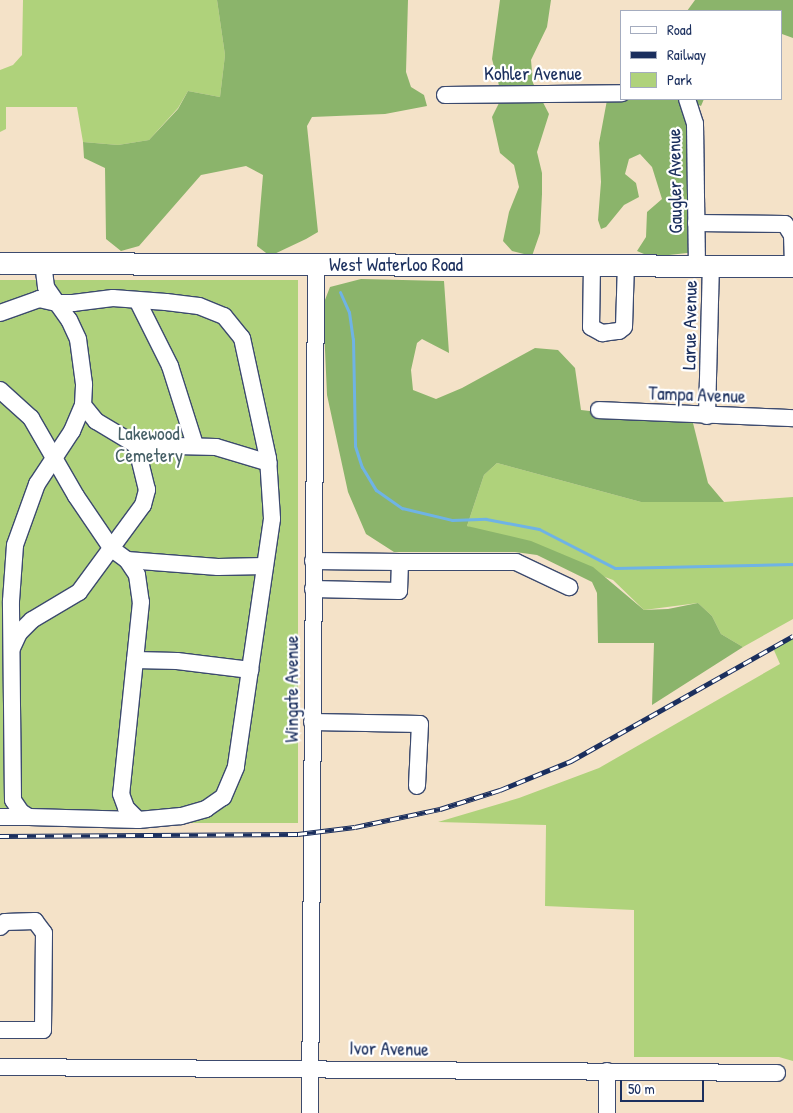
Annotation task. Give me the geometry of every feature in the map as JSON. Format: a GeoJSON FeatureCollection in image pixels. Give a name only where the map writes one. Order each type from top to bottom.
{"type":"FeatureCollection","features":[{"type":"Feature","properties":{"kind":"main road","name":"West Waterloo Road"},"geometry":{"type":"LineString","coordinates":[[0,263],[793,266]]}},
{"type":"Feature","properties":{"kind":"street","name":"Kohler Avenue"},"geometry":{"type":"LineString","coordinates":[[445,95],[620,93]]}},
{"type":"Feature","properties":{"kind":"street","name":"Gaugler Avenue"},"geometry":{"type":"LineString","coordinates":[[687,100],[695,124],[696,223],[704,265]]}},
{"type":"Feature","properties":{"kind":"street"},"geometry":{"type":"LineString","coordinates":[[696,223],[785,224],[790,227],[792,235],[793,266]]}},
{"type":"Feature","properties":{"kind":"street"},"geometry":{"type":"LineString","coordinates":[[29,817],[21,812],[13,800],[5,694],[10,651],[7,555],[37,484],[72,431],[83,405],[84,384],[78,338],[58,303],[46,287],[43,263]]}},
{"type":"Feature","properties":{"kind":"street","name":"Wingate Avenue"},"geometry":{"type":"LineString","coordinates":[[310,1113],[316,265]]}},
{"type":"Feature","properties":{"kind":"street"},"geometry":{"type":"LineString","coordinates":[[592,265],[591,327],[602,333],[620,331],[624,327],[626,265]]}},
{"type":"Feature","properties":{"kind":"street","name":"Larue Avenue"},"geometry":{"type":"LineString","coordinates":[[704,265],[708,416]]}},
{"type":"Feature","properties":{"kind":"street"},"geometry":{"type":"LineString","coordinates":[[0,313],[39,299],[58,303],[113,298],[199,306],[224,316],[242,338],[269,463],[272,519],[236,766],[223,797],[206,809],[181,816],[138,820],[0,815]]}},
{"type":"Feature","properties":{"kind":"street"},"geometry":{"type":"LineString","coordinates":[[137,300],[170,366],[195,445]]}},
{"type":"Feature","properties":{"kind":"street"},"geometry":{"type":"LineString","coordinates":[[0,390],[31,418],[112,549],[127,560],[140,585],[135,660],[121,794],[126,808],[138,820]]}},
{"type":"Feature","properties":{"kind":"street"},"geometry":{"type":"LineString","coordinates":[[83,405],[96,421],[136,444],[169,448],[195,445],[216,447],[269,463]]}},
{"type":"Feature","properties":{"kind":"street","name":"Tampa Avenue"},"geometry":{"type":"LineString","coordinates":[[599,410],[708,416],[793,418]]}},
{"type":"Feature","properties":{"kind":"street"},"geometry":{"type":"LineString","coordinates":[[10,651],[19,633],[32,620],[79,592],[143,506],[147,490],[136,444]]}},
{"type":"Feature","properties":{"kind":"street"},"geometry":{"type":"LineString","coordinates":[[127,560],[218,567],[265,566]]}},
{"type":"Feature","properties":{"kind":"street"},"geometry":{"type":"LineString","coordinates":[[313,561],[516,562],[569,587]]}},
{"type":"Feature","properties":{"kind":"street"},"geometry":{"type":"LineString","coordinates":[[313,589],[399,591],[400,562]]}},
{"type":"Feature","properties":{"kind":"street"},"geometry":{"type":"LineString","coordinates":[[10,614],[18,620],[32,620]]}},
{"type":"Feature","properties":{"kind":"street"},"geometry":{"type":"LineString","coordinates":[[135,660],[177,661],[250,670]]}},
{"type":"Feature","properties":{"kind":"street"},"geometry":{"type":"LineString","coordinates":[[312,722],[420,724],[417,786]]}},
{"type":"Feature","properties":{"kind":"street"},"geometry":{"type":"LineString","coordinates":[[100,819],[121,794]]}},
{"type":"Feature","properties":{"kind":"street"},"geometry":{"type":"LineString","coordinates":[[0,815],[13,800]]}},
{"type":"Feature","properties":{"kind":"street"},"geometry":{"type":"LineString","coordinates":[[0,927],[5,922],[35,921],[44,933],[43,1030],[0,1030]]}},
{"type":"Feature","properties":{"kind":"street","name":"Ivor Avenue"},"geometry":{"type":"LineString","coordinates":[[0,1067],[777,1073]]}},
{"type":"Feature","properties":{"kind":"street"},"geometry":{"type":"LineString","coordinates":[[607,1071],[607,1113]]}},
{"type":"Feature","properties":{"kind":"green space"},"geometry":{"type":"Polygon","coordinates":[[[23,0],[217,0],[225,55],[220,97],[188,91],[178,108],[149,140],[118,145],[83,142],[77,107],[6,107],[6,129],[0,132],[0,70],[13,65],[22,55],[23,0]]]}},
{"type":"Feature","properties":{"kind":"green space"},"geometry":{"type":"Polygon","coordinates":[[[217,0],[408,0],[406,72],[411,87],[424,95],[427,106],[385,114],[312,117],[307,126],[318,232],[306,239],[270,256],[257,246],[263,175],[246,166],[201,175],[139,246],[121,251],[106,239],[105,168],[84,158],[83,142],[118,145],[149,140],[178,109],[188,91],[220,97],[225,55],[217,0]]]}},
{"type":"Feature","properties":{"kind":"green space"},"geometry":{"type":"Polygon","coordinates":[[[500,0],[551,0],[547,27],[531,60],[533,83],[549,114],[537,152],[542,173],[542,194],[540,233],[532,256],[512,251],[503,241],[509,212],[519,187],[514,165],[500,153],[492,117],[502,97],[492,59],[500,0]]]}},
{"type":"Feature","properties":{"kind":"green space"},"geometry":{"type":"Polygon","coordinates":[[[695,0],[793,0],[793,38],[783,34],[783,10],[688,10],[695,0]]]}},
{"type":"Feature","properties":{"kind":"green space"},"geometry":{"type":"Polygon","coordinates":[[[607,100],[704,100],[701,106],[689,101],[696,252],[651,257],[637,251],[646,237],[647,212],[662,199],[652,167],[640,154],[629,159],[625,174],[636,183],[639,197],[624,205],[606,227],[601,229],[598,220],[601,182],[599,143],[607,100]]]}},
{"type":"Feature","properties":{"kind":"green space"},"geometry":{"type":"Polygon","coordinates":[[[361,279],[444,281],[449,353],[422,339],[417,343],[411,370],[413,390],[436,399],[462,388],[535,348],[558,350],[575,368],[581,410],[693,423],[708,483],[724,502],[641,502],[497,463],[484,475],[467,526],[531,541],[593,567],[644,610],[668,609],[698,603],[712,616],[721,634],[743,647],[652,705],[654,643],[598,643],[597,593],[592,582],[537,555],[515,552],[394,552],[366,534],[348,492],[327,395],[323,305],[330,287],[361,279]]]}},
{"type":"Feature","properties":{"kind":"green space","name":"Lakewood Cemetery"},"geometry":{"type":"Polygon","coordinates":[[[0,280],[298,280],[298,823],[0,823],[0,280]]]}},
{"type":"Feature","properties":{"kind":"green space"},"geometry":{"type":"Polygon","coordinates":[[[497,463],[641,502],[724,502],[793,497],[793,619],[743,647],[721,634],[712,616],[698,603],[644,610],[613,580],[467,526],[484,475],[497,463]]]}},
{"type":"Feature","properties":{"kind":"green space"},"geometry":{"type":"Polygon","coordinates":[[[793,636],[793,1061],[779,1057],[634,1057],[634,910],[545,906],[546,825],[438,822],[519,798],[599,768],[780,664],[773,648],[793,636]]]}},
{"type":"Feature","properties":{"kind":"waterway"},"geometry":{"type":"LineString","coordinates":[[340,292],[349,312],[353,339],[355,446],[362,467],[376,490],[402,508],[452,520],[486,519],[539,529],[615,568],[793,564]]}},
{"type":"Feature","properties":{"kind":"railway"},"geometry":{"type":"LineString","coordinates":[[0,836],[298,834],[355,827],[440,809],[500,790],[571,761],[793,636]]}}]}
